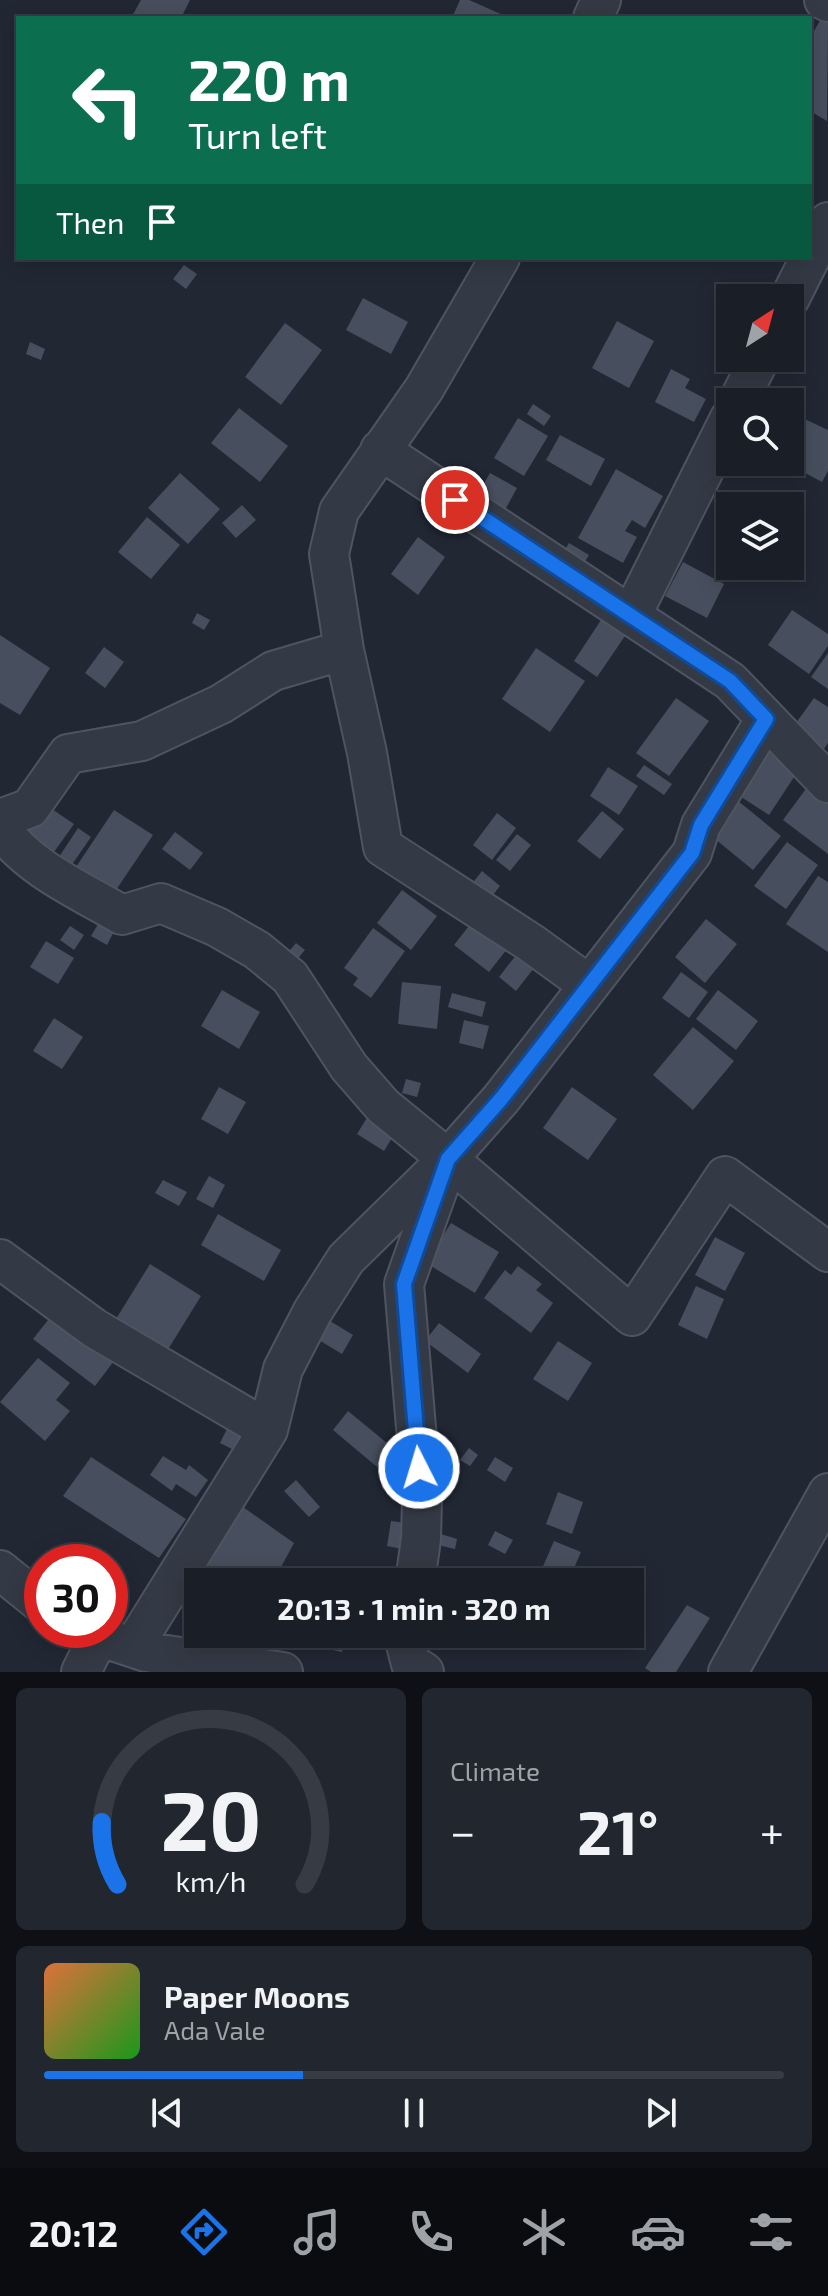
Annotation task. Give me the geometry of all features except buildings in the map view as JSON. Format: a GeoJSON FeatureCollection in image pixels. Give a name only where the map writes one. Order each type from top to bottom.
{"type":"FeatureCollection","features":[{"type":"Feature","properties":{"kind":"street"},"geometry":{"type":"LineString","coordinates":[[812,254],[828,222]]}},
{"type":"Feature","properties":{"kind":"street"},"geometry":{"type":"LineString","coordinates":[[499,260],[424,389],[339,511],[329,554],[344,650],[367,753],[383,847],[531,943],[589,985]]}},
{"type":"Feature","properties":{"kind":"street"},"geometry":{"type":"LineString","coordinates":[[797,284],[809,260]]}},
{"type":"Feature","properties":{"kind":"street"},"geometry":{"type":"LineString","coordinates":[[631,616],[716,446]]}},
{"type":"Feature","properties":{"kind":"street"},"geometry":{"type":"LineString","coordinates":[[380,450],[730,681],[828,783]]}},
{"type":"Feature","properties":{"kind":"street"},"geometry":{"type":"LineString","coordinates":[[0,819],[30,808],[68,754],[142,741],[221,704],[273,671],[344,650]]}},
{"type":"Feature","properties":{"kind":"street"},"geometry":{"type":"LineString","coordinates":[[128,1608],[268,1430],[283,1369],[313,1311],[346,1259],[448,1159],[501,1099],[692,853],[701,825],[766,719]]}},
{"type":"Feature","properties":{"kind":"street"},"geometry":{"type":"LineString","coordinates":[[0,828],[14,847],[36,865],[122,915],[161,903],[217,927],[257,950],[290,977],[349,1067],[383,1106],[632,1316],[725,1176],[828,1252]]}},
{"type":"Feature","properties":{"kind":"street"},"geometry":{"type":"LineString","coordinates":[[417,1568],[422,1499],[404,1284],[448,1159]]}},
{"type":"Feature","properties":{"kind":"street"},"geometry":{"type":"LineString","coordinates":[[0,1259],[94,1328],[268,1430]]}},
{"type":"Feature","properties":{"kind":"street"},"geometry":{"type":"LineString","coordinates":[[728,1672],[828,1493]]}},
{"type":"Feature","properties":{"kind":"street"},"geometry":{"type":"LineString","coordinates":[[1,1573],[24,1590]]}},
{"type":"Feature","properties":{"kind":"street"},"geometry":{"type":"LineString","coordinates":[[128,1646],[146,1652],[283,1672]]}},
{"type":"Feature","properties":{"kind":"street"},"geometry":{"type":"LineString","coordinates":[[81,1672],[97,1648]]}},
{"type":"Feature","properties":{"kind":"route"},"geometry":{"type":"LineString","coordinates":[[419,1468],[404,1284],[448,1159],[501,1099],[692,853],[701,825],[766,719],[730,681],[455,500]]}}]}
